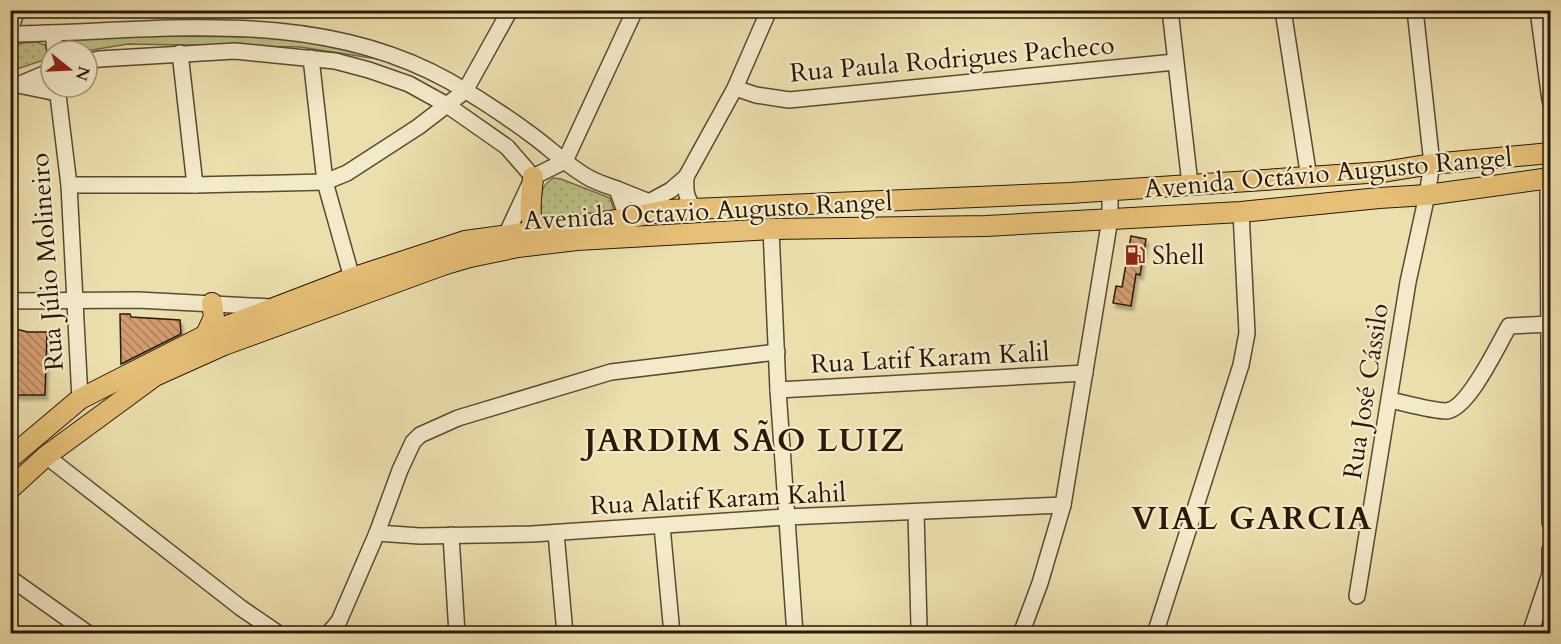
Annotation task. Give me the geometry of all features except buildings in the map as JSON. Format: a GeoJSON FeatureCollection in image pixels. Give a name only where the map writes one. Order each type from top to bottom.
{"type":"FeatureCollection","features":[{"type":"Feature","properties":{"kind":"main road","name":"Avenida Octávio Augusto Rangel"},"geometry":{"type":"LineString","coordinates":[[1110,189],[1383,172],[1432,164],[1551,153]]}},
{"type":"Feature","properties":{"kind":"main road"},"geometry":{"type":"LineString","coordinates":[[1379,198],[1387,192],[1388,186],[1388,179],[1383,172]]}},
{"type":"Feature","properties":{"kind":"main road","name":"Avenida Octávio Augusto Rangel"},"geometry":{"type":"LineString","coordinates":[[1110,219],[1241,212],[1427,195],[1550,176]]}},
{"type":"Feature","properties":{"kind":"main road"},"geometry":{"type":"LineString","coordinates":[[534,177],[531,214],[535,231],[544,237],[577,240],[611,230],[619,226],[624,219]]}},
{"type":"Feature","properties":{"kind":"main road","name":"Avenida Octavio Augusto Rangel"},"geometry":{"type":"LineString","coordinates":[[10,458],[80,399],[208,334],[352,278],[465,241],[624,219],[668,210],[1070,193],[1110,189]]}},
{"type":"Feature","properties":{"kind":"main road","name":"Avenida Octavio Augusto Rangel"},"geometry":{"type":"LineString","coordinates":[[12,487],[46,456],[155,376],[224,345],[470,257],[518,247],[577,240],[771,229],[986,226],[1110,219]]}},
{"type":"Feature","properties":{"kind":"main road"},"geometry":{"type":"LineString","coordinates":[[155,376],[199,346],[208,334],[214,317],[212,303]]}},
{"type":"Feature","properties":{"kind":"main road"},"geometry":{"type":"LineString","coordinates":[[12,487],[19,473],[36,454],[82,414],[80,399]]}},
{"type":"Feature","properties":{"kind":"street"},"geometry":{"type":"LineString","coordinates":[[17,10],[10,32],[53,33],[253,27],[294,31],[351,42],[402,58],[449,81],[532,135],[591,179],[668,210]]}},
{"type":"Feature","properties":{"kind":"street"},"geometry":{"type":"LineString","coordinates":[[69,185],[325,182],[347,173],[418,127],[465,92],[510,10]]}},
{"type":"Feature","properties":{"kind":"street"},"geometry":{"type":"LineString","coordinates":[[506,235],[534,177],[565,161],[635,10]]}},
{"type":"Feature","properties":{"kind":"street"},"geometry":{"type":"LineString","coordinates":[[649,202],[671,190],[686,177],[735,88],[770,10]]}},
{"type":"Feature","properties":{"kind":"street"},"geometry":{"type":"LineString","coordinates":[[1170,10],[1190,184]]}},
{"type":"Feature","properties":{"kind":"street"},"geometry":{"type":"LineString","coordinates":[[1283,10],[1309,178]]}},
{"type":"Feature","properties":{"kind":"street","name":"Rua José Cássilo"},"geometry":{"type":"LineString","coordinates":[[1357,596],[1408,282],[1432,164],[1415,10]]}},
{"type":"Feature","properties":{"kind":"street"},"geometry":{"type":"LineString","coordinates":[[1538,10],[1551,100]]}},
{"type":"Feature","properties":{"kind":"street"},"geometry":{"type":"LineString","coordinates":[[53,33],[54,39]]}},
{"type":"Feature","properties":{"kind":"street"},"geometry":{"type":"LineString","coordinates":[[99,59],[235,51],[335,61],[369,69],[410,84],[447,105],[507,147],[534,177]]}},
{"type":"Feature","properties":{"kind":"street"},"geometry":{"type":"LineString","coordinates":[[180,53],[195,185]]}},
{"type":"Feature","properties":{"kind":"street"},"geometry":{"type":"LineString","coordinates":[[311,58],[325,182],[352,278]]}},
{"type":"Feature","properties":{"kind":"street","name":"Rua Paula Rodrigues Pacheco"},"geometry":{"type":"LineString","coordinates":[[735,88],[756,95],[789,100],[1175,62]]}},
{"type":"Feature","properties":{"kind":"street"},"geometry":{"type":"LineString","coordinates":[[14,85],[39,76]]}},
{"type":"Feature","properties":{"kind":"street"},"geometry":{"type":"LineString","coordinates":[[14,85],[39,88]]}},
{"type":"Feature","properties":{"kind":"street","name":"Rua Júlio Molineiro"},"geometry":{"type":"LineString","coordinates":[[58,99],[69,185],[80,399]]}},
{"type":"Feature","properties":{"kind":"street"},"geometry":{"type":"LineString","coordinates":[[1550,176],[1551,523]]}},
{"type":"Feature","properties":{"kind":"street"},"geometry":{"type":"LineString","coordinates":[[686,177],[685,192],[688,201],[696,210]]}},
{"type":"Feature","properties":{"kind":"street"},"geometry":{"type":"LineString","coordinates":[[617,189],[627,214],[624,219]]}},
{"type":"Feature","properties":{"kind":"street"},"geometry":{"type":"LineString","coordinates":[[1021,633],[1040,583],[1063,505],[1110,219],[1110,189]]}},
{"type":"Feature","properties":{"kind":"street"},"geometry":{"type":"LineString","coordinates":[[1155,633],[1241,365],[1247,333],[1241,212]]}},
{"type":"Feature","properties":{"kind":"street"},"geometry":{"type":"LineString","coordinates":[[771,229],[778,390],[795,633]]}},
{"type":"Feature","properties":{"kind":"street"},"geometry":{"type":"LineString","coordinates":[[10,302],[138,300],[277,308]]}},
{"type":"Feature","properties":{"kind":"street"},"geometry":{"type":"LineString","coordinates":[[1390,400],[1446,411],[1457,407],[1468,396],[1509,326],[1550,324]]}},
{"type":"Feature","properties":{"kind":"street"},"geometry":{"type":"LineString","coordinates":[[328,633],[339,621],[400,470],[413,442],[420,435],[458,418],[611,372],[777,352]]}},
{"type":"Feature","properties":{"kind":"street","name":"Rua Latif Karam Kalil"},"geometry":{"type":"LineString","coordinates":[[778,390],[1085,373]]}},
{"type":"Feature","properties":{"kind":"street"},"geometry":{"type":"LineString","coordinates":[[46,456],[241,608],[278,633]]}},
{"type":"Feature","properties":{"kind":"street","name":"Rua Alatif Karam Kahil"},"geometry":{"type":"LineString","coordinates":[[376,533],[420,536],[556,533],[786,517],[1063,505]]}},
{"type":"Feature","properties":{"kind":"street"},"geometry":{"type":"LineString","coordinates":[[916,512],[918,626]]}},
{"type":"Feature","properties":{"kind":"street"},"geometry":{"type":"LineString","coordinates":[[662,526],[672,633]]}},
{"type":"Feature","properties":{"kind":"street"},"geometry":{"type":"LineString","coordinates":[[556,533],[565,633]]}},
{"type":"Feature","properties":{"kind":"street"},"geometry":{"type":"LineString","coordinates":[[451,535],[457,633]]}},
{"type":"Feature","properties":{"kind":"street"},"geometry":{"type":"LineString","coordinates":[[1530,633],[1550,574],[1551,550]]}},
{"type":"Feature","properties":{"kind":"street"},"geometry":{"type":"LineString","coordinates":[[10,578],[89,633]]}},
{"type":"Feature","properties":{"kind":"green space"},"geometry":{"type":"Polygon","coordinates":[[[132,36],[253,37],[302,40],[353,49],[397,62],[300,47],[128,44],[99,49],[99,39],[85,39],[132,36]]]}},
{"type":"Feature","properties":{"kind":"green space"},"geometry":{"type":"Polygon","coordinates":[[[39,43],[39,62],[11,71],[11,44],[39,43]]]}},
{"type":"Feature","properties":{"kind":"green space"},"geometry":{"type":"Polygon","coordinates":[[[553,178],[610,198],[615,213],[541,217],[542,190],[553,178]]]}},
{"type":"Feature","properties":{"kind":"place","name":"Shell"},"geometry":{"type":"Point","coordinates":[1135,255]}},
{"type":"Feature","properties":{"kind":"district","name":"JARDIM SÃO LUIZ"},"geometry":{"type":"Point","coordinates":[745,441]}},
{"type":"Feature","properties":{"kind":"district","name":"VIAL GARCIA"},"geometry":{"type":"Point","coordinates":[1252,519]}}]}
